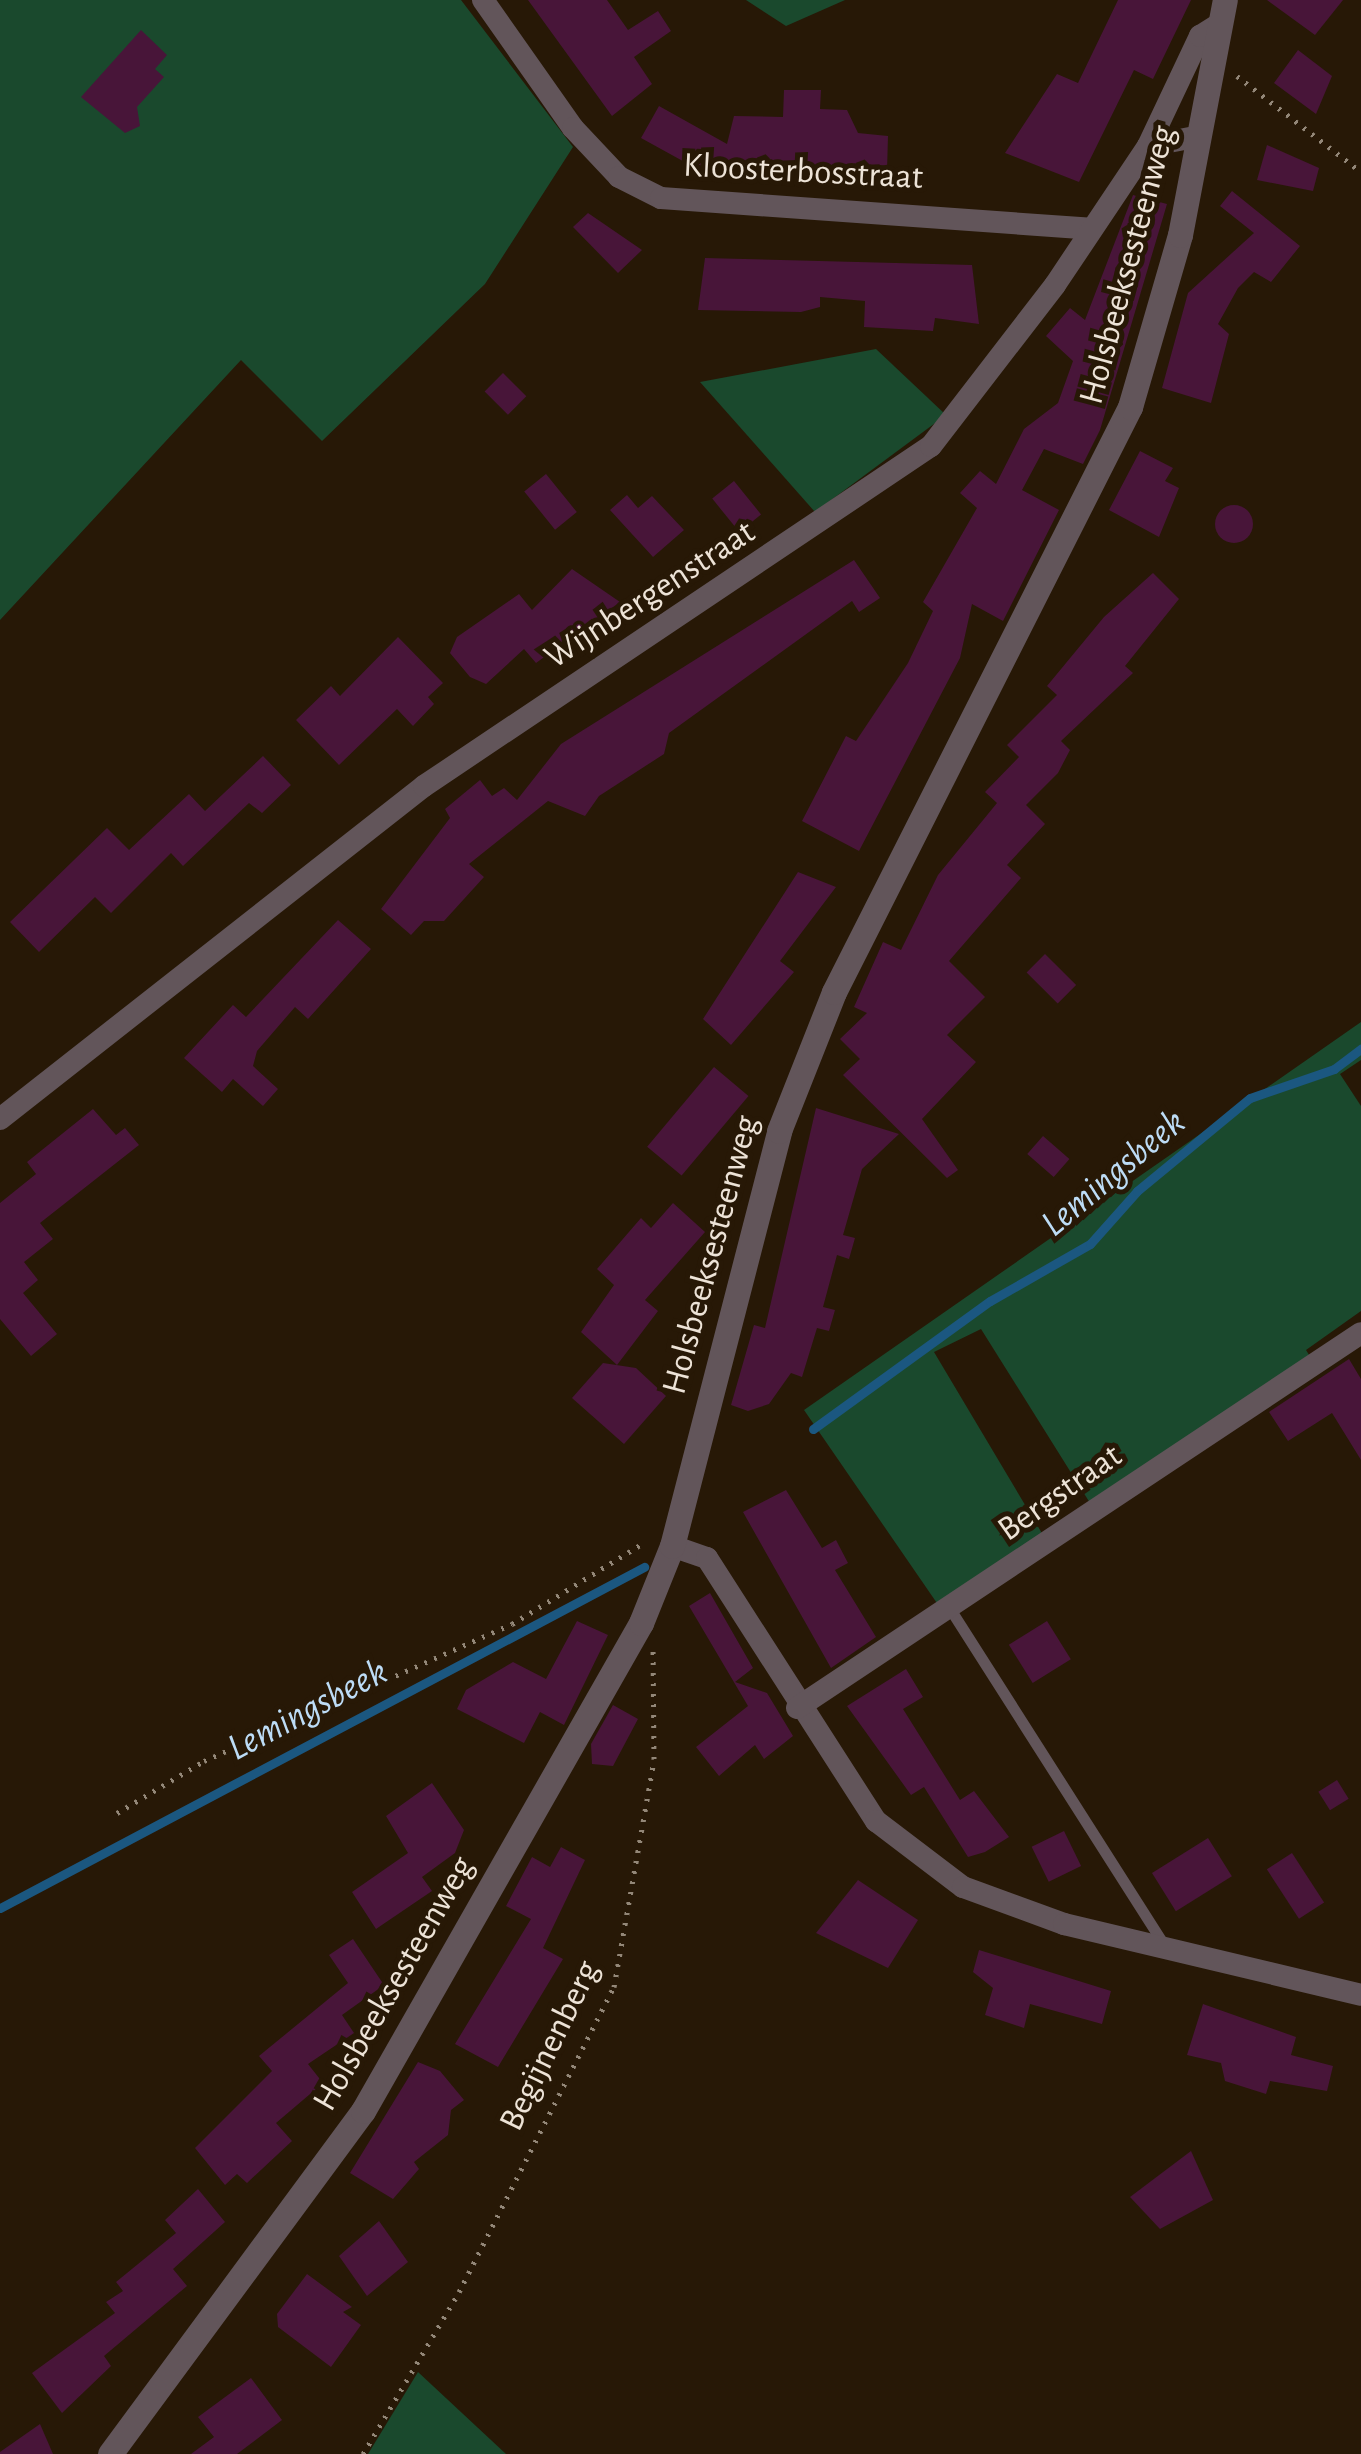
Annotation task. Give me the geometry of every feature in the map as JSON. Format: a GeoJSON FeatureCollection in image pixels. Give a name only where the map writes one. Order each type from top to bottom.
{"type":"FeatureCollection","features":[{"type":"Feature","properties":{"kind":"street","name":"Kloosterbosstraat"},"geometry":{"type":"LineString","coordinates":[[483,0],[572,128],[619,176],[661,198],[1091,229]]}},
{"type":"Feature","properties":{"kind":"street","name":"Wijnbergenstraat"},"geometry":{"type":"LineString","coordinates":[[0,1120],[424,786],[932,446],[966,411],[1148,146],[1200,36],[1222,12]]}},
{"type":"Feature","properties":{"kind":"street","name":"Holsbeeksesteenweg"},"geometry":{"type":"LineString","coordinates":[[110,2454],[363,2111],[642,1623],[672,1546],[780,1131],[834,992],[1111,457],[1162,303],[1200,136],[1222,12]]}},
{"type":"Feature","properties":{"kind":"street"},"geometry":{"type":"LineString","coordinates":[[1148,146],[1200,136]]}},
{"type":"Feature","properties":{"kind":"street","name":"Bergstraat"},"geometry":{"type":"LineString","coordinates":[[797,1708],[952,1612],[1361,1333]]}},
{"type":"Feature","properties":{"kind":"street"},"geometry":{"type":"LineString","coordinates":[[672,1546],[707,1558],[797,1708],[876,1821],[948,1878],[1064,1924],[1361,1995]]}},
{"type":"Feature","properties":{"kind":"lane"},"geometry":{"type":"LineString","coordinates":[[952,1612],[1164,1946]]}},
{"type":"Feature","properties":{"kind":"path"},"geometry":{"type":"LineString","coordinates":[[1211,58],[1361,172]]}},
{"type":"Feature","properties":{"kind":"path"},"geometry":{"type":"LineString","coordinates":[[117,1813],[204,1761],[512,1624],[641,1541],[672,1546]]}},
{"type":"Feature","properties":{"kind":"path","name":"Begijnenberg"},"geometry":{"type":"LineString","coordinates":[[363,2454],[459,2292],[614,1987],[654,1760],[656,1658],[642,1623]]}},
{"type":"Feature","properties":{"kind":"green space"},"geometry":{"type":"Polygon","coordinates":[[[0,0],[461,0],[573,147],[485,284],[322,441],[241,360],[0,620],[0,0]]]}},
{"type":"Feature","properties":{"kind":"green space"},"geometry":{"type":"Polygon","coordinates":[[[746,0],[845,0],[786,26],[746,0]]]}},
{"type":"Feature","properties":{"kind":"green space"},"geometry":{"type":"Polygon","coordinates":[[[876,349],[946,415],[815,512],[700,382],[876,349]]]}},
{"type":"Feature","properties":{"kind":"green space"},"geometry":{"type":"Polygon","coordinates":[[[1361,1022],[1361,1060],[1340,1074],[1361,1106],[1361,1311],[1306,1350],[1311,1358],[1090,1503],[981,1329],[934,1352],[1043,1535],[941,1609],[804,1410],[1361,1022]]]}},
{"type":"Feature","properties":{"kind":"green space"},"geometry":{"type":"Polygon","coordinates":[[[418,2372],[506,2454],[368,2454],[418,2372]]]}},
{"type":"Feature","properties":{"kind":"building"},"geometry":{"type":"Polygon","coordinates":[[[528,0],[607,0],[628,30],[658,11],[671,31],[634,57],[652,84],[612,116],[528,0]]]}},
{"type":"Feature","properties":{"kind":"building"},"geometry":{"type":"Polygon","coordinates":[[[1118,0],[1191,0],[1153,79],[1134,70],[1079,182],[1005,153],[1057,74],[1078,83],[1118,0]]]}},
{"type":"Feature","properties":{"kind":"building"},"geometry":{"type":"Polygon","coordinates":[[[1267,0],[1343,0],[1315,35],[1267,0]]]}},
{"type":"Feature","properties":{"kind":"building"},"geometry":{"type":"Polygon","coordinates":[[[141,30],[167,55],[155,69],[164,77],[137,107],[140,126],[125,133],[81,97],[141,30]]]}},
{"type":"Feature","properties":{"kind":"building"},"geometry":{"type":"Polygon","coordinates":[[[1298,50],[1332,76],[1316,114],[1274,83],[1298,50]]]}},
{"type":"Feature","properties":{"kind":"building"},"geometry":{"type":"Polygon","coordinates":[[[784,90],[821,90],[820,109],[847,110],[858,133],[888,136],[887,172],[690,165],[641,138],[659,106],[727,144],[734,116],[783,117],[784,90]]]}},
{"type":"Feature","properties":{"kind":"building"},"geometry":{"type":"Polygon","coordinates":[[[1267,145],[1319,168],[1313,191],[1257,180],[1267,145]]]}},
{"type":"Feature","properties":{"kind":"building"},"geometry":{"type":"Polygon","coordinates":[[[1232,191],[1300,246],[1271,282],[1254,272],[1238,288],[1218,324],[1229,334],[1211,403],[1162,388],[1188,293],[1254,233],[1220,206],[1232,191]]]}},
{"type":"Feature","properties":{"kind":"building"},"geometry":{"type":"Polygon","coordinates":[[[1133,195],[1167,204],[1100,430],[1083,464],[1044,449],[1022,490],[1059,510],[1003,621],[972,604],[960,658],[859,851],[802,821],[846,736],[856,741],[908,663],[933,611],[923,602],[977,508],[960,493],[980,471],[996,484],[1024,429],[1058,403],[1073,361],[1046,336],[1070,308],[1085,320],[1133,195]]]}},
{"type":"Feature","properties":{"kind":"building"},"geometry":{"type":"Polygon","coordinates":[[[588,213],[642,250],[618,273],[573,227],[588,213]]]}},
{"type":"Feature","properties":{"kind":"building"},"geometry":{"type":"Polygon","coordinates":[[[705,258],[972,265],[979,324],[935,318],[933,331],[864,327],[865,301],[820,297],[820,307],[801,312],[698,310],[705,258]]]}},
{"type":"Feature","properties":{"kind":"building"},"geometry":{"type":"Polygon","coordinates":[[[503,373],[526,396],[508,415],[485,391],[503,373]]]}},
{"type":"Feature","properties":{"kind":"building"},"geometry":{"type":"Polygon","coordinates":[[[1140,451],[1173,468],[1165,481],[1179,488],[1159,537],[1109,510],[1140,451]]]}},
{"type":"Feature","properties":{"kind":"building"},"geometry":{"type":"Polygon","coordinates":[[[546,474],[577,512],[555,530],[524,492],[546,474]]]}},
{"type":"Feature","properties":{"kind":"building"},"geometry":{"type":"Polygon","coordinates":[[[734,481],[761,514],[739,532],[712,499],[734,481]]]}},
{"type":"Feature","properties":{"kind":"building"},"geometry":{"type":"Polygon","coordinates":[[[627,495],[638,508],[652,496],[684,530],[653,557],[610,510],[627,495]]]}},
{"type":"Feature","properties":{"kind":"building"},"geometry":{"type":"Polygon","coordinates":[[[1234,505],[1247,511],[1253,524],[1247,537],[1234,543],[1221,537],[1215,524],[1221,511],[1234,505]]]}},
{"type":"Feature","properties":{"kind":"building"},"geometry":{"type":"Polygon","coordinates":[[[854,560],[880,598],[859,612],[852,601],[669,733],[664,754],[599,796],[585,816],[548,801],[469,864],[484,877],[444,921],[424,921],[411,935],[381,909],[450,818],[445,809],[480,780],[492,796],[504,788],[517,800],[561,744],[854,560]]]}},
{"type":"Feature","properties":{"kind":"building"},"geometry":{"type":"Polygon","coordinates":[[[572,569],[620,602],[536,663],[524,649],[486,684],[470,677],[450,653],[457,637],[519,594],[532,610],[572,569]]]}},
{"type":"Feature","properties":{"kind":"building"},"geometry":{"type":"Polygon","coordinates":[[[1153,573],[1179,599],[1125,666],[1133,673],[1061,741],[1070,750],[1058,773],[1026,805],[1045,824],[1007,865],[1021,878],[949,961],[985,997],[947,1035],[976,1062],[922,1119],[958,1170],[947,1178],[843,1075],[860,1059],[840,1039],[867,1013],[854,1007],[883,942],[901,950],[938,875],[997,803],[985,792],[1019,757],[1007,745],[1057,695],[1047,686],[1104,617],[1153,573]]]}},
{"type":"Feature","properties":{"kind":"building"},"geometry":{"type":"Polygon","coordinates":[[[398,637],[443,683],[428,697],[434,704],[413,726],[397,709],[339,765],[296,720],[331,686],[340,696],[398,637]]]}},
{"type":"Feature","properties":{"kind":"building"},"geometry":{"type":"Polygon","coordinates":[[[263,756],[291,785],[262,813],[249,803],[183,866],[171,853],[111,913],[95,897],[39,952],[10,922],[107,828],[129,850],[189,794],[205,811],[263,756]]]}},
{"type":"Feature","properties":{"kind":"building"},"geometry":{"type":"Polygon","coordinates":[[[798,872],[836,887],[780,961],[794,972],[731,1045],[703,1019],[798,872]]]}},
{"type":"Feature","properties":{"kind":"building"},"geometry":{"type":"Polygon","coordinates":[[[338,920],[371,949],[308,1019],[295,1007],[257,1051],[253,1066],[278,1089],[263,1106],[233,1079],[222,1092],[184,1058],[233,1005],[246,1017],[338,920]]]}},
{"type":"Feature","properties":{"kind":"building"},"geometry":{"type":"Polygon","coordinates":[[[1045,954],[1076,985],[1058,1003],[1027,972],[1045,954]]]}},
{"type":"Feature","properties":{"kind":"building"},"geometry":{"type":"Polygon","coordinates":[[[714,1067],[748,1096],[682,1176],[647,1147],[714,1067]]]}},
{"type":"Feature","properties":{"kind":"building"},"geometry":{"type":"Polygon","coordinates":[[[816,1108],[899,1134],[862,1169],[843,1235],[855,1238],[849,1259],[837,1255],[823,1307],[835,1310],[829,1331],[817,1328],[802,1377],[791,1373],[769,1404],[748,1411],[731,1405],[754,1325],[765,1328],[816,1108]]]}},
{"type":"Feature","properties":{"kind":"building"},"geometry":{"type":"Polygon","coordinates":[[[93,1109],[116,1135],[125,1128],[139,1145],[40,1223],[53,1239],[24,1262],[38,1280],[23,1293],[57,1334],[31,1356],[0,1319],[0,1203],[36,1174],[27,1162],[93,1109]]]}},
{"type":"Feature","properties":{"kind":"building"},"geometry":{"type":"Polygon","coordinates":[[[1043,1136],[1069,1159],[1054,1177],[1027,1154],[1043,1136]]]}},
{"type":"Feature","properties":{"kind":"building"},"geometry":{"type":"Polygon","coordinates":[[[673,1203],[705,1232],[645,1300],[658,1311],[617,1365],[581,1332],[614,1285],[597,1269],[641,1218],[651,1228],[673,1203]]]}},
{"type":"Feature","properties":{"kind":"building"},"geometry":{"type":"Polygon","coordinates":[[[1349,1359],[1361,1379],[1361,1460],[1332,1413],[1288,1441],[1269,1412],[1349,1359]]]}},
{"type":"Feature","properties":{"kind":"building"},"geometry":{"type":"Polygon","coordinates":[[[603,1363],[636,1368],[666,1396],[624,1444],[572,1398],[603,1363]]]}},
{"type":"Feature","properties":{"kind":"building"},"geometry":{"type":"Polygon","coordinates":[[[786,1490],[822,1548],[836,1540],[848,1563],[835,1570],[876,1637],[831,1668],[743,1512],[786,1490]]]}},
{"type":"Feature","properties":{"kind":"building"},"geometry":{"type":"Polygon","coordinates":[[[710,1593],[753,1668],[735,1682],[767,1693],[793,1736],[764,1759],[755,1745],[719,1776],[696,1747],[748,1706],[689,1606],[710,1593]]]}},
{"type":"Feature","properties":{"kind":"building"},"geometry":{"type":"Polygon","coordinates":[[[577,1621],[608,1635],[564,1725],[540,1712],[524,1743],[457,1709],[466,1690],[513,1662],[546,1679],[577,1621]]]}},
{"type":"Feature","properties":{"kind":"building"},"geometry":{"type":"Polygon","coordinates":[[[1047,1621],[1071,1659],[1033,1683],[1009,1645],[1047,1621]]]}},
{"type":"Feature","properties":{"kind":"building"},"geometry":{"type":"Polygon","coordinates":[[[906,1669],[923,1697],[903,1709],[960,1800],[974,1791],[1009,1837],[985,1852],[968,1857],[924,1787],[911,1795],[847,1706],[906,1669]]]}},
{"type":"Feature","properties":{"kind":"building"},"geometry":{"type":"Polygon","coordinates":[[[613,1705],[638,1719],[613,1766],[592,1764],[591,1744],[613,1705]]]}},
{"type":"Feature","properties":{"kind":"building"},"geometry":{"type":"Polygon","coordinates":[[[1337,1780],[1349,1799],[1330,1810],[1318,1792],[1337,1780]]]}},
{"type":"Feature","properties":{"kind":"building"},"geometry":{"type":"Polygon","coordinates":[[[432,1783],[464,1830],[455,1853],[422,1877],[432,1891],[376,1929],[352,1892],[408,1853],[386,1816],[432,1783]]]}},
{"type":"Feature","properties":{"kind":"building"},"geometry":{"type":"Polygon","coordinates":[[[1064,1831],[1081,1866],[1049,1882],[1032,1847],[1064,1831]]]}},
{"type":"Feature","properties":{"kind":"building"},"geometry":{"type":"Polygon","coordinates":[[[1208,1838],[1232,1876],[1176,1911],[1152,1873],[1208,1838]]]}},
{"type":"Feature","properties":{"kind":"building"},"geometry":{"type":"Polygon","coordinates":[[[561,1847],[585,1860],[543,1948],[563,1959],[498,2067],[455,2044],[531,1919],[506,1906],[532,1857],[550,1867],[561,1847]]]}},
{"type":"Feature","properties":{"kind":"building"},"geometry":{"type":"Polygon","coordinates":[[[1292,1853],[1324,1902],[1299,1919],[1267,1869],[1292,1853]]]}},
{"type":"Feature","properties":{"kind":"building"},"geometry":{"type":"Polygon","coordinates":[[[858,1880],[918,1920],[888,1968],[816,1933],[858,1880]]]}},
{"type":"Feature","properties":{"kind":"building"},"geometry":{"type":"Polygon","coordinates":[[[353,1939],[384,1985],[342,2015],[354,2033],[308,2064],[323,2083],[276,2123],[292,2141],[247,2183],[237,2174],[225,2185],[195,2148],[272,2071],[259,2056],[348,1983],[329,1955],[353,1939]]]}},
{"type":"Feature","properties":{"kind":"building"},"geometry":{"type":"Polygon","coordinates":[[[979,1950],[1111,1991],[1102,2024],[1030,2004],[1024,2028],[985,2015],[993,1988],[973,1972],[979,1950]]]}},
{"type":"Feature","properties":{"kind":"building"},"geometry":{"type":"Polygon","coordinates":[[[1203,2004],[1296,2037],[1291,2055],[1333,2066],[1327,2091],[1270,2081],[1266,2094],[1225,2081],[1221,2063],[1187,2055],[1203,2004]]]}},
{"type":"Feature","properties":{"kind":"building"},"geometry":{"type":"Polygon","coordinates":[[[418,2062],[440,2071],[464,2100],[451,2110],[448,2135],[414,2162],[419,2169],[393,2199],[350,2173],[418,2062]]]}},
{"type":"Feature","properties":{"kind":"building"},"geometry":{"type":"Polygon","coordinates":[[[1191,2151],[1213,2200],[1160,2229],[1130,2197],[1191,2151]]]}},
{"type":"Feature","properties":{"kind":"building"},"geometry":{"type":"Polygon","coordinates":[[[198,2189],[225,2222],[173,2269],[187,2286],[104,2356],[111,2366],[62,2413],[32,2373],[115,2313],[106,2302],[123,2291],[116,2282],[176,2233],[165,2220],[198,2189]]]}},
{"type":"Feature","properties":{"kind":"building"},"geometry":{"type":"Polygon","coordinates":[[[379,2221],[408,2262],[367,2296],[339,2256],[379,2221]]]}},
{"type":"Feature","properties":{"kind":"building"},"geometry":{"type":"Polygon","coordinates":[[[307,2274],[352,2307],[343,2312],[361,2325],[331,2367],[278,2327],[277,2314],[307,2274]]]}},
{"type":"Feature","properties":{"kind":"building"},"geometry":{"type":"Polygon","coordinates":[[[251,2378],[282,2420],[237,2454],[191,2454],[214,2437],[198,2417],[251,2378]]]}},
{"type":"Feature","properties":{"kind":"building"},"geometry":{"type":"Polygon","coordinates":[[[40,2424],[53,2454],[0,2454],[0,2452],[40,2424]]]}},
{"type":"Feature","properties":{"kind":"waterway","name":"Lemingsbeek"},"geometry":{"type":"LineString","coordinates":[[813,1429],[990,1301],[1090,1244],[1137,1191],[1250,1098],[1334,1069],[1361,1049]]}},
{"type":"Feature","properties":{"kind":"waterway","name":"Lemingsbeek"},"geometry":{"type":"LineString","coordinates":[[0,1908],[644,1567]]}}]}
